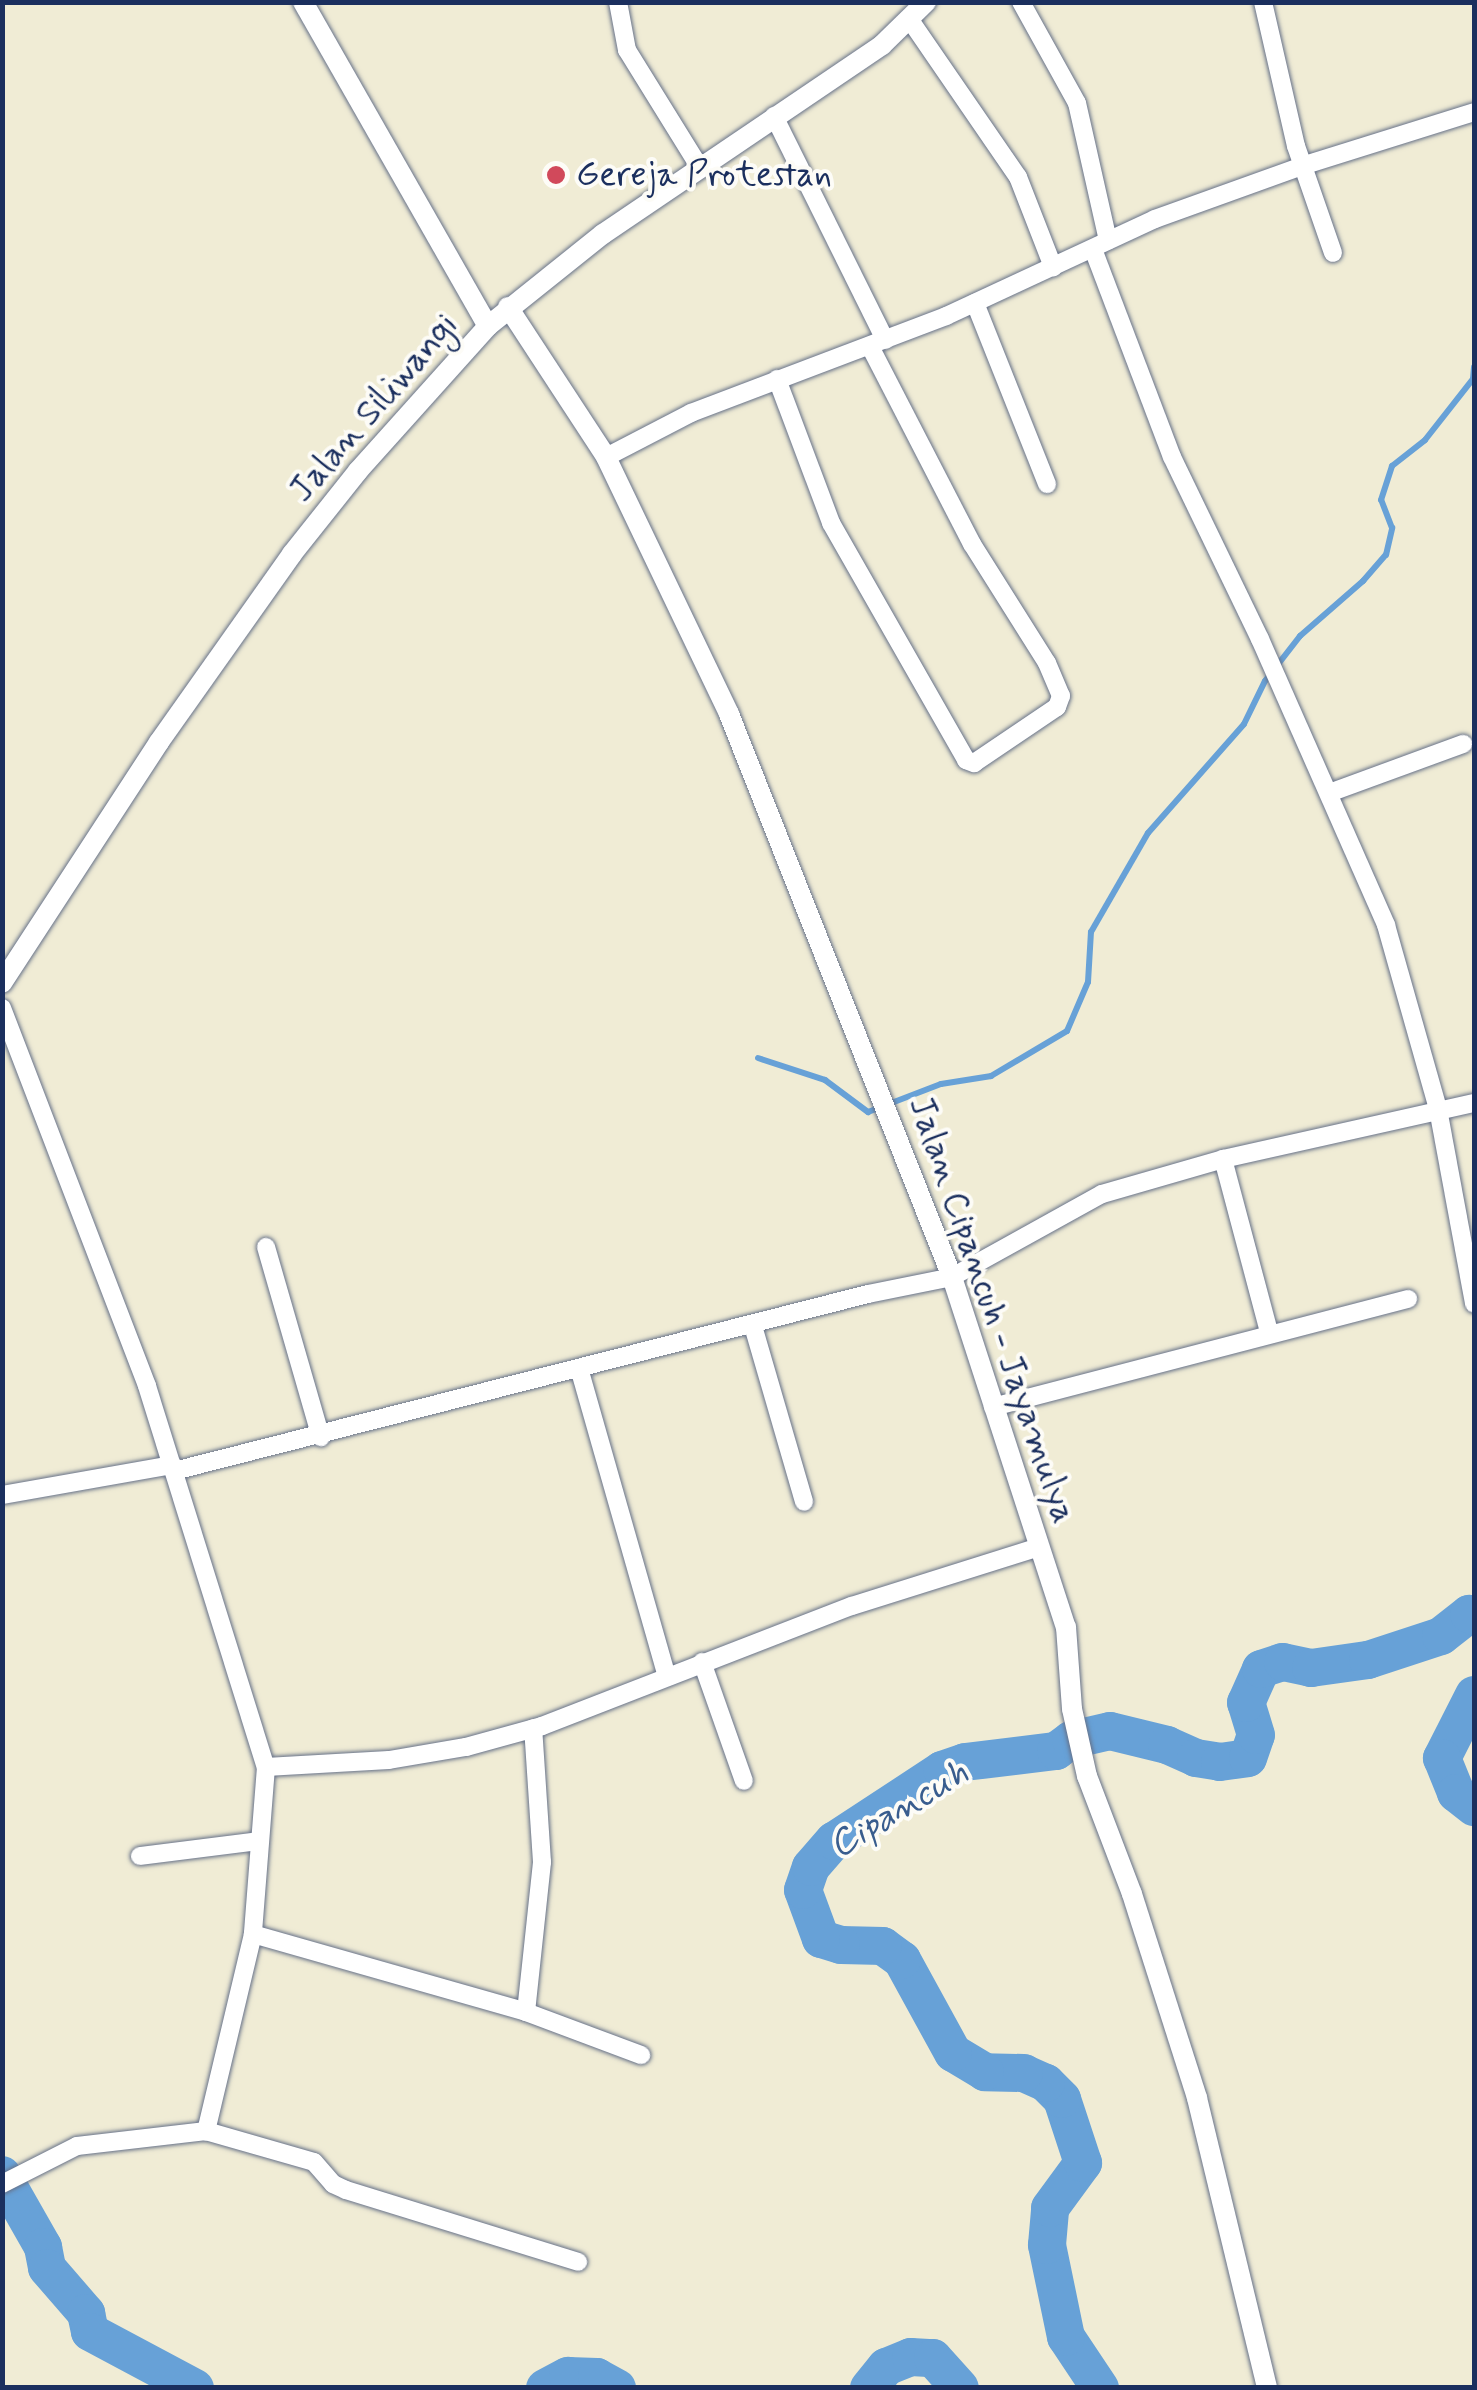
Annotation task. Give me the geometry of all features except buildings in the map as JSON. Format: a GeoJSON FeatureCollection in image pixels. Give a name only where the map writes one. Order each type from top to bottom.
{"type":"FeatureCollection","features":[{"type":"Feature","properties":{"kind":"street"},"geometry":{"type":"LineString","coordinates":[[302,2],[488,326]]}},
{"type":"Feature","properties":{"kind":"street"},"geometry":{"type":"LineString","coordinates":[[618,2],[627,50],[699,166]]}},
{"type":"Feature","properties":{"kind":"street"},"geometry":{"type":"LineString","coordinates":[[1021,2],[1077,103],[1101,245],[1172,457],[1260,639],[1386,926],[1438,1110],[1474,1304]]}},
{"type":"Feature","properties":{"kind":"street"},"geometry":{"type":"LineString","coordinates":[[1263,2],[1302,166],[1332,252]]}},
{"type":"Feature","properties":{"kind":"street"},"geometry":{"type":"LineString","coordinates":[[921,7],[1018,177],[1052,267]]}},
{"type":"Feature","properties":{"kind":"street","name":"Jalan Siliwangi"},"geometry":{"type":"LineString","coordinates":[[2,983],[159,742],[281,568],[358,471],[488,326],[508,307],[699,166],[882,45],[921,7]]}},
{"type":"Feature","properties":{"kind":"street"},"geometry":{"type":"LineString","coordinates":[[606,457],[691,414],[974,303],[1155,219],[1302,166],[1474,112]]}},
{"type":"Feature","properties":{"kind":"street"},"geometry":{"type":"LineString","coordinates":[[774,116],[972,544],[1046,664],[1061,696],[1056,707],[974,763],[966,760],[830,523],[777,379]]}},
{"type":"Feature","properties":{"kind":"street"},"geometry":{"type":"LineString","coordinates":[[974,303],[1047,484]]}},
{"type":"Feature","properties":{"kind":"street","name":"Jalan Cipancuh - Jayamulya"},"geometry":{"type":"LineString","coordinates":[[508,307],[606,457],[729,714],[880,1086],[952,1277],[1070,1646],[1072,1710],[1087,1776],[1137,1911],[1197,2098],[1267,2388]]}},
{"type":"Feature","properties":{"kind":"street"},"geometry":{"type":"LineString","coordinates":[[1329,793],[1464,744]]}},
{"type":"Feature","properties":{"kind":"street"},"geometry":{"type":"LineString","coordinates":[[2,1008],[147,1386],[266,1768],[253,1934],[206,2131]]}},
{"type":"Feature","properties":{"kind":"street"},"geometry":{"type":"LineString","coordinates":[[2,1495],[174,1468],[322,1437],[579,1368],[952,1277],[1102,1194],[1223,1159],[1474,1103]]}},
{"type":"Feature","properties":{"kind":"street"},"geometry":{"type":"LineString","coordinates":[[1223,1159],[1269,1332]]}},
{"type":"Feature","properties":{"kind":"street"},"geometry":{"type":"LineString","coordinates":[[266,1247],[322,1437]]}},
{"type":"Feature","properties":{"kind":"street"},"geometry":{"type":"LineString","coordinates":[[993,1406],[1408,1299]]}},
{"type":"Feature","properties":{"kind":"street"},"geometry":{"type":"LineString","coordinates":[[753,1326],[804,1502]]}},
{"type":"Feature","properties":{"kind":"street"},"geometry":{"type":"LineString","coordinates":[[579,1368],[667,1677]]}},
{"type":"Feature","properties":{"kind":"street"},"geometry":{"type":"LineString","coordinates":[[266,1768],[389,1760],[466,1747],[533,1728],[852,1606],[1040,1547]]}},
{"type":"Feature","properties":{"kind":"street"},"geometry":{"type":"LineString","coordinates":[[702,1662],[744,1781]]}},
{"type":"Feature","properties":{"kind":"street"},"geometry":{"type":"LineString","coordinates":[[526,2012],[542,1862],[533,1728]]}},
{"type":"Feature","properties":{"kind":"street"},"geometry":{"type":"LineString","coordinates":[[140,1856],[259,1840]]}},
{"type":"Feature","properties":{"kind":"street"},"geometry":{"type":"LineString","coordinates":[[253,1934],[526,2012],[641,2055]]}},
{"type":"Feature","properties":{"kind":"street"},"geometry":{"type":"LineString","coordinates":[[2,2184],[77,2146],[206,2131],[314,2162],[333,2184],[346,2190],[578,2262]]}},
{"type":"Feature","properties":{"kind":"waterway"},"geometry":{"type":"LineString","coordinates":[[758,1058],[825,1080],[868,1112],[941,1084],[991,1076],[1067,1031],[1088,982],[1091,932],[1148,833],[1244,724],[1265,681],[1300,636],[1363,581],[1386,555],[1392,528],[1381,500],[1392,466],[1425,440],[1473,379],[1474,367]]}},
{"type":"Feature","properties":{"kind":"waterway","name":"Cipancuh"},"geometry":{"type":"LineString","coordinates":[[1100,2388],[1066,2337],[1047,2245],[1050,2208],[1083,2163],[1062,2099],[1046,2083],[1024,2073],[985,2072],[953,2053],[902,1960],[883,1946],[841,1945],[821,1939],[803,1890],[811,1867],[834,1841],[942,1770],[965,1762],[1056,1751],[1071,1740],[1110,1731],[1167,1745],[1196,1758],[1220,1762],[1248,1758],[1256,1735],[1246,1703],[1261,1669],[1283,1662],[1311,1668],[1368,1660],[1441,1636],[1469,1614],[1474,1616]]}},
{"type":"Feature","properties":{"kind":"waterway","name":"Cipancuh"},"geometry":{"type":"LineString","coordinates":[[1474,1695],[1442,1758],[1456,1793],[1474,1807]]}},
{"type":"Feature","properties":{"kind":"waterway","name":"Cipancuh"},"geometry":{"type":"LineString","coordinates":[[2,2175],[43,2247],[47,2268],[86,2313],[90,2332],[195,2388]]}},
{"type":"Feature","properties":{"kind":"waterway","name":"Cipancuh"},"geometry":{"type":"LineString","coordinates":[[869,2388],[886,2367],[911,2357],[933,2358],[960,2388]]}},
{"type":"Feature","properties":{"kind":"waterway","name":"Cipancuh"},"geometry":{"type":"LineString","coordinates":[[545,2388],[568,2376],[597,2377],[617,2388]]}},
{"type":"Feature","properties":{"kind":"place","name":"Gereja Protestan"},"geometry":{"type":"Point","coordinates":[556,175]}}]}
